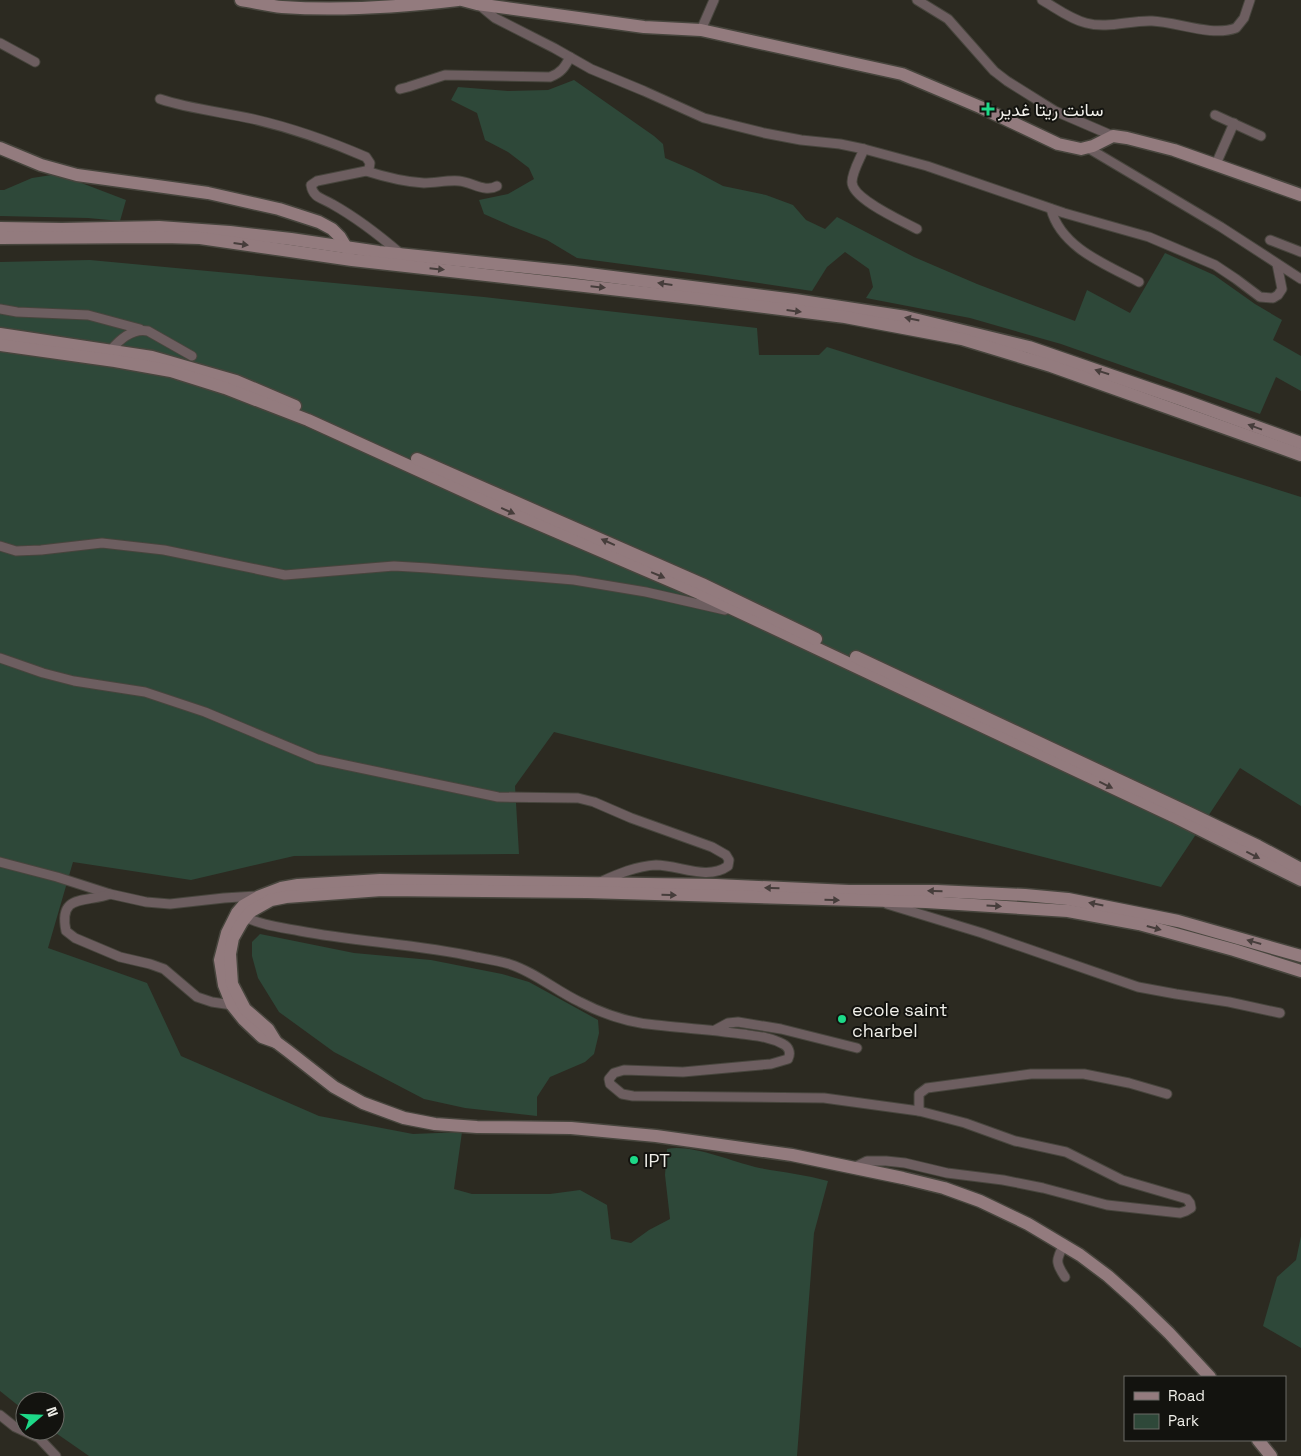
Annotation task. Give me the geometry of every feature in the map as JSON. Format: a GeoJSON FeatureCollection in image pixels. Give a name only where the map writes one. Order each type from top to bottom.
{"type":"FeatureCollection","features":[{"type":"Feature","properties":{"kind":"main road"},"geometry":{"type":"LineString","coordinates":[[241,0],[281,7],[350,8],[397,7],[460,0],[477,4],[524,5],[644,27],[701,30],[902,74],[971,103],[1058,144],[1075,149],[1088,148],[1113,136],[1146,142],[1216,164],[1301,195]]}},
{"type":"Feature","properties":{"kind":"main road"},"geometry":{"type":"LineString","coordinates":[[0,148],[41,165],[77,175],[208,193],[279,209],[319,222],[332,229],[340,237],[352,260]]}},
{"type":"Feature","properties":{"kind":"main road"},"geometry":{"type":"LineString","coordinates":[[0,228],[191,228],[291,238],[346,248],[573,272],[795,300],[906,317],[1029,347],[1184,400],[1301,443]]}},
{"type":"Feature","properties":{"kind":"main road"},"geometry":{"type":"LineString","coordinates":[[0,238],[200,238],[352,260],[700,298],[845,318],[962,339],[1052,366],[1301,455]]}},
{"type":"Feature","properties":{"kind":"main road"},"geometry":{"type":"LineString","coordinates":[[0,334],[152,357],[236,381],[702,584],[1215,825],[1301,869]]}},
{"type":"Feature","properties":{"kind":"main road"},"geometry":{"type":"LineString","coordinates":[[0,344],[171,371],[225,388],[308,420],[499,507],[699,593],[1174,816],[1301,880]]}},
{"type":"Feature","properties":{"kind":"main road"},"geometry":{"type":"LineString","coordinates":[[276,1042],[268,1029],[245,1009],[232,984],[230,969],[233,938],[244,906],[260,896],[281,888],[298,886],[380,880],[716,885],[849,891],[937,891],[1068,899],[1178,921],[1301,956]]}},
{"type":"Feature","properties":{"kind":"main road"},"geometry":{"type":"LineString","coordinates":[[1209,1376],[1169,1333],[1108,1276],[1064,1244],[980,1201],[944,1188],[792,1155],[622,1132],[571,1128],[477,1127],[435,1124],[404,1118],[363,1103],[334,1087],[276,1042],[262,1037],[244,1020],[232,1005],[224,985],[220,960],[227,933],[241,915],[271,900],[304,895],[382,890],[587,892],[988,905],[1068,912],[1108,917],[1224,947],[1301,971]]}},
{"type":"Feature","properties":{"kind":"main road"},"geometry":{"type":"LineString","coordinates":[[1259,1441],[1271,1456]]}},
{"type":"Feature","properties":{"kind":"street"},"geometry":{"type":"LineString","coordinates":[[701,30],[714,0]]}},
{"type":"Feature","properties":{"kind":"street"},"geometry":{"type":"LineString","coordinates":[[918,0],[948,18],[994,70],[1007,81],[1055,111],[1113,136]]}},
{"type":"Feature","properties":{"kind":"street"},"geometry":{"type":"LineString","coordinates":[[1042,0],[1070,17],[1087,24],[1105,26],[1153,21],[1218,31],[1236,28],[1244,18],[1250,0]]}},
{"type":"Feature","properties":{"kind":"street"},"geometry":{"type":"LineString","coordinates":[[477,4],[496,18],[591,70],[704,118],[764,134],[864,149],[927,166],[1051,209],[1129,231],[1215,265],[1260,297],[1273,298],[1282,289],[1277,264]]}},
{"type":"Feature","properties":{"kind":"street"},"geometry":{"type":"LineString","coordinates":[[0,43],[35,62]]}},
{"type":"Feature","properties":{"kind":"street"},"geometry":{"type":"LineString","coordinates":[[400,89],[445,75],[550,77],[558,74],[564,68],[570,57]]}},
{"type":"Feature","properties":{"kind":"street"},"geometry":{"type":"LineString","coordinates":[[160,99],[178,105],[299,130],[366,157],[371,166],[366,172]]}},
{"type":"Feature","properties":{"kind":"street"},"geometry":{"type":"LineString","coordinates":[[1216,115],[1261,136]]}},
{"type":"Feature","properties":{"kind":"street"},"geometry":{"type":"LineString","coordinates":[[1216,164],[1234,123]]}},
{"type":"Feature","properties":{"kind":"street"},"geometry":{"type":"LineString","coordinates":[[1088,148],[1213,222],[1301,278]]}},
{"type":"Feature","properties":{"kind":"street"},"geometry":{"type":"LineString","coordinates":[[864,149],[853,177],[852,184],[857,194],[878,208],[917,228]]}},
{"type":"Feature","properties":{"kind":"street"},"geometry":{"type":"LineString","coordinates":[[411,266],[401,254],[372,229],[346,211],[316,196],[312,191],[311,185],[317,181],[366,172],[401,181],[426,183],[462,181],[485,189],[493,189],[497,186]]}},
{"type":"Feature","properties":{"kind":"street"},"geometry":{"type":"LineString","coordinates":[[1051,209],[1054,219],[1068,238],[1094,258],[1139,282]]}},
{"type":"Feature","properties":{"kind":"street"},"geometry":{"type":"LineString","coordinates":[[1270,240],[1301,252]]}},
{"type":"Feature","properties":{"kind":"street"},"geometry":{"type":"LineString","coordinates":[[0,309],[17,312],[88,315],[148,331],[192,356]]}},
{"type":"Feature","properties":{"kind":"street"},"geometry":{"type":"LineString","coordinates":[[110,351],[119,341],[140,329]]}},
{"type":"Feature","properties":{"kind":"street"},"geometry":{"type":"LineString","coordinates":[[0,546],[16,551],[102,543],[164,550],[285,575],[394,566],[574,580],[646,592],[720,608],[751,618]]}},
{"type":"Feature","properties":{"kind":"street"},"geometry":{"type":"LineString","coordinates":[[0,658],[43,673],[74,681],[145,692],[205,712],[317,759],[498,797],[578,798],[594,802],[712,847],[726,855],[729,860],[726,868],[712,871],[699,872],[657,865],[640,867],[597,883],[587,892]]}},
{"type":"Feature","properties":{"kind":"street"},"geometry":{"type":"LineString","coordinates":[[0,862],[58,877],[110,894],[146,902],[170,904],[260,896]]}},
{"type":"Feature","properties":{"kind":"street"},"geometry":{"type":"LineString","coordinates":[[110,894],[99,898],[80,900],[71,904],[65,913],[66,931],[74,938],[120,957],[164,969],[202,1000],[232,1005]]}},
{"type":"Feature","properties":{"kind":"street"},"geometry":{"type":"LineString","coordinates":[[880,902],[982,933],[1138,987],[1229,1002],[1280,1013]]}},
{"type":"Feature","properties":{"kind":"street"},"geometry":{"type":"LineString","coordinates":[[241,915],[257,923],[273,926],[329,936],[476,956],[510,964],[580,1002],[616,1016],[639,1023],[715,1030],[767,1038],[784,1044],[789,1049],[790,1055],[788,1059],[761,1065],[682,1072],[624,1070],[614,1073],[609,1079],[610,1084],[622,1094],[633,1096],[824,1098],[918,1111],[965,1122],[1015,1141],[1066,1152],[1122,1180],[1187,1199],[1191,1208],[1180,1213],[1108,1205],[1003,1180],[947,1173],[886,1160],[866,1161],[853,1168]]}},
{"type":"Feature","properties":{"kind":"street"},"geometry":{"type":"LineString","coordinates":[[715,1030],[728,1023],[738,1022],[781,1029],[857,1048]]}},
{"type":"Feature","properties":{"kind":"street"},"geometry":{"type":"LineString","coordinates":[[918,1111],[919,1094],[927,1088],[1031,1074],[1084,1074],[1129,1083],[1167,1094]]}},
{"type":"Feature","properties":{"kind":"street"},"geometry":{"type":"LineString","coordinates":[[1064,1244],[1057,1262],[1065,1277]]}},
{"type":"Feature","properties":{"kind":"street"},"geometry":{"type":"LineString","coordinates":[[0,1415],[15,1427],[39,1438],[56,1456]]}},
{"type":"Feature","properties":{"kind":"green space"},"geometry":{"type":"Polygon","coordinates":[[[574,80],[654,136],[663,144],[665,158],[723,186],[766,195],[793,205],[806,220],[825,229],[837,217],[914,257],[977,284],[1075,321],[1087,290],[1130,313],[1165,253],[1214,275],[1255,304],[1282,320],[1273,340],[1301,356],[1301,391],[1276,377],[1260,414],[1061,344],[970,318],[866,298],[873,287],[869,269],[845,252],[827,267],[812,291],[577,258],[547,240],[484,214],[479,200],[508,194],[534,179],[529,168],[508,152],[485,140],[477,113],[451,100],[458,87],[508,91],[548,90],[574,80]]]}},
{"type":"Feature","properties":{"kind":"green space"},"geometry":{"type":"Polygon","coordinates":[[[58,174],[126,200],[120,221],[88,218],[0,216],[0,190],[32,178],[58,174]]]}},
{"type":"Feature","properties":{"kind":"green space"},"geometry":{"type":"Polygon","coordinates":[[[90,260],[484,297],[757,328],[759,355],[819,355],[827,347],[1301,497],[1301,806],[1240,768],[1161,887],[554,732],[515,786],[519,854],[294,856],[191,880],[73,862],[48,948],[147,983],[181,1056],[319,1116],[413,1134],[462,1132],[454,1189],[472,1194],[550,1194],[580,1190],[607,1205],[611,1239],[631,1243],[649,1230],[670,1219],[665,1175],[667,1149],[677,1148],[699,1151],[755,1167],[828,1181],[814,1233],[797,1456],[89,1456],[65,1439],[65,1391],[15,1391],[15,1403],[0,1391],[0,262],[90,260]]]}},
{"type":"Feature","properties":{"kind":"green space"},"geometry":{"type":"Polygon","coordinates":[[[260,934],[354,953],[431,960],[502,974],[529,982],[598,1020],[599,1033],[594,1054],[585,1062],[550,1077],[537,1097],[537,1116],[465,1108],[424,1099],[334,1052],[279,1012],[258,978],[252,956],[252,942],[260,934]]]}},
{"type":"Feature","properties":{"kind":"green space"},"geometry":{"type":"Polygon","coordinates":[[[1301,1236],[1301,1348],[1263,1326],[1277,1277],[1296,1260],[1301,1236]]]}},
{"type":"Feature","properties":{"kind":"place","name":"سانت ريتا غدير"},"geometry":{"type":"Point","coordinates":[988,109]}},
{"type":"Feature","properties":{"kind":"place","name":"ecole saint charbel"},"geometry":{"type":"Point","coordinates":[842,1019]}},
{"type":"Feature","properties":{"kind":"place","name":"IPT"},"geometry":{"type":"Point","coordinates":[634,1160]}}]}
